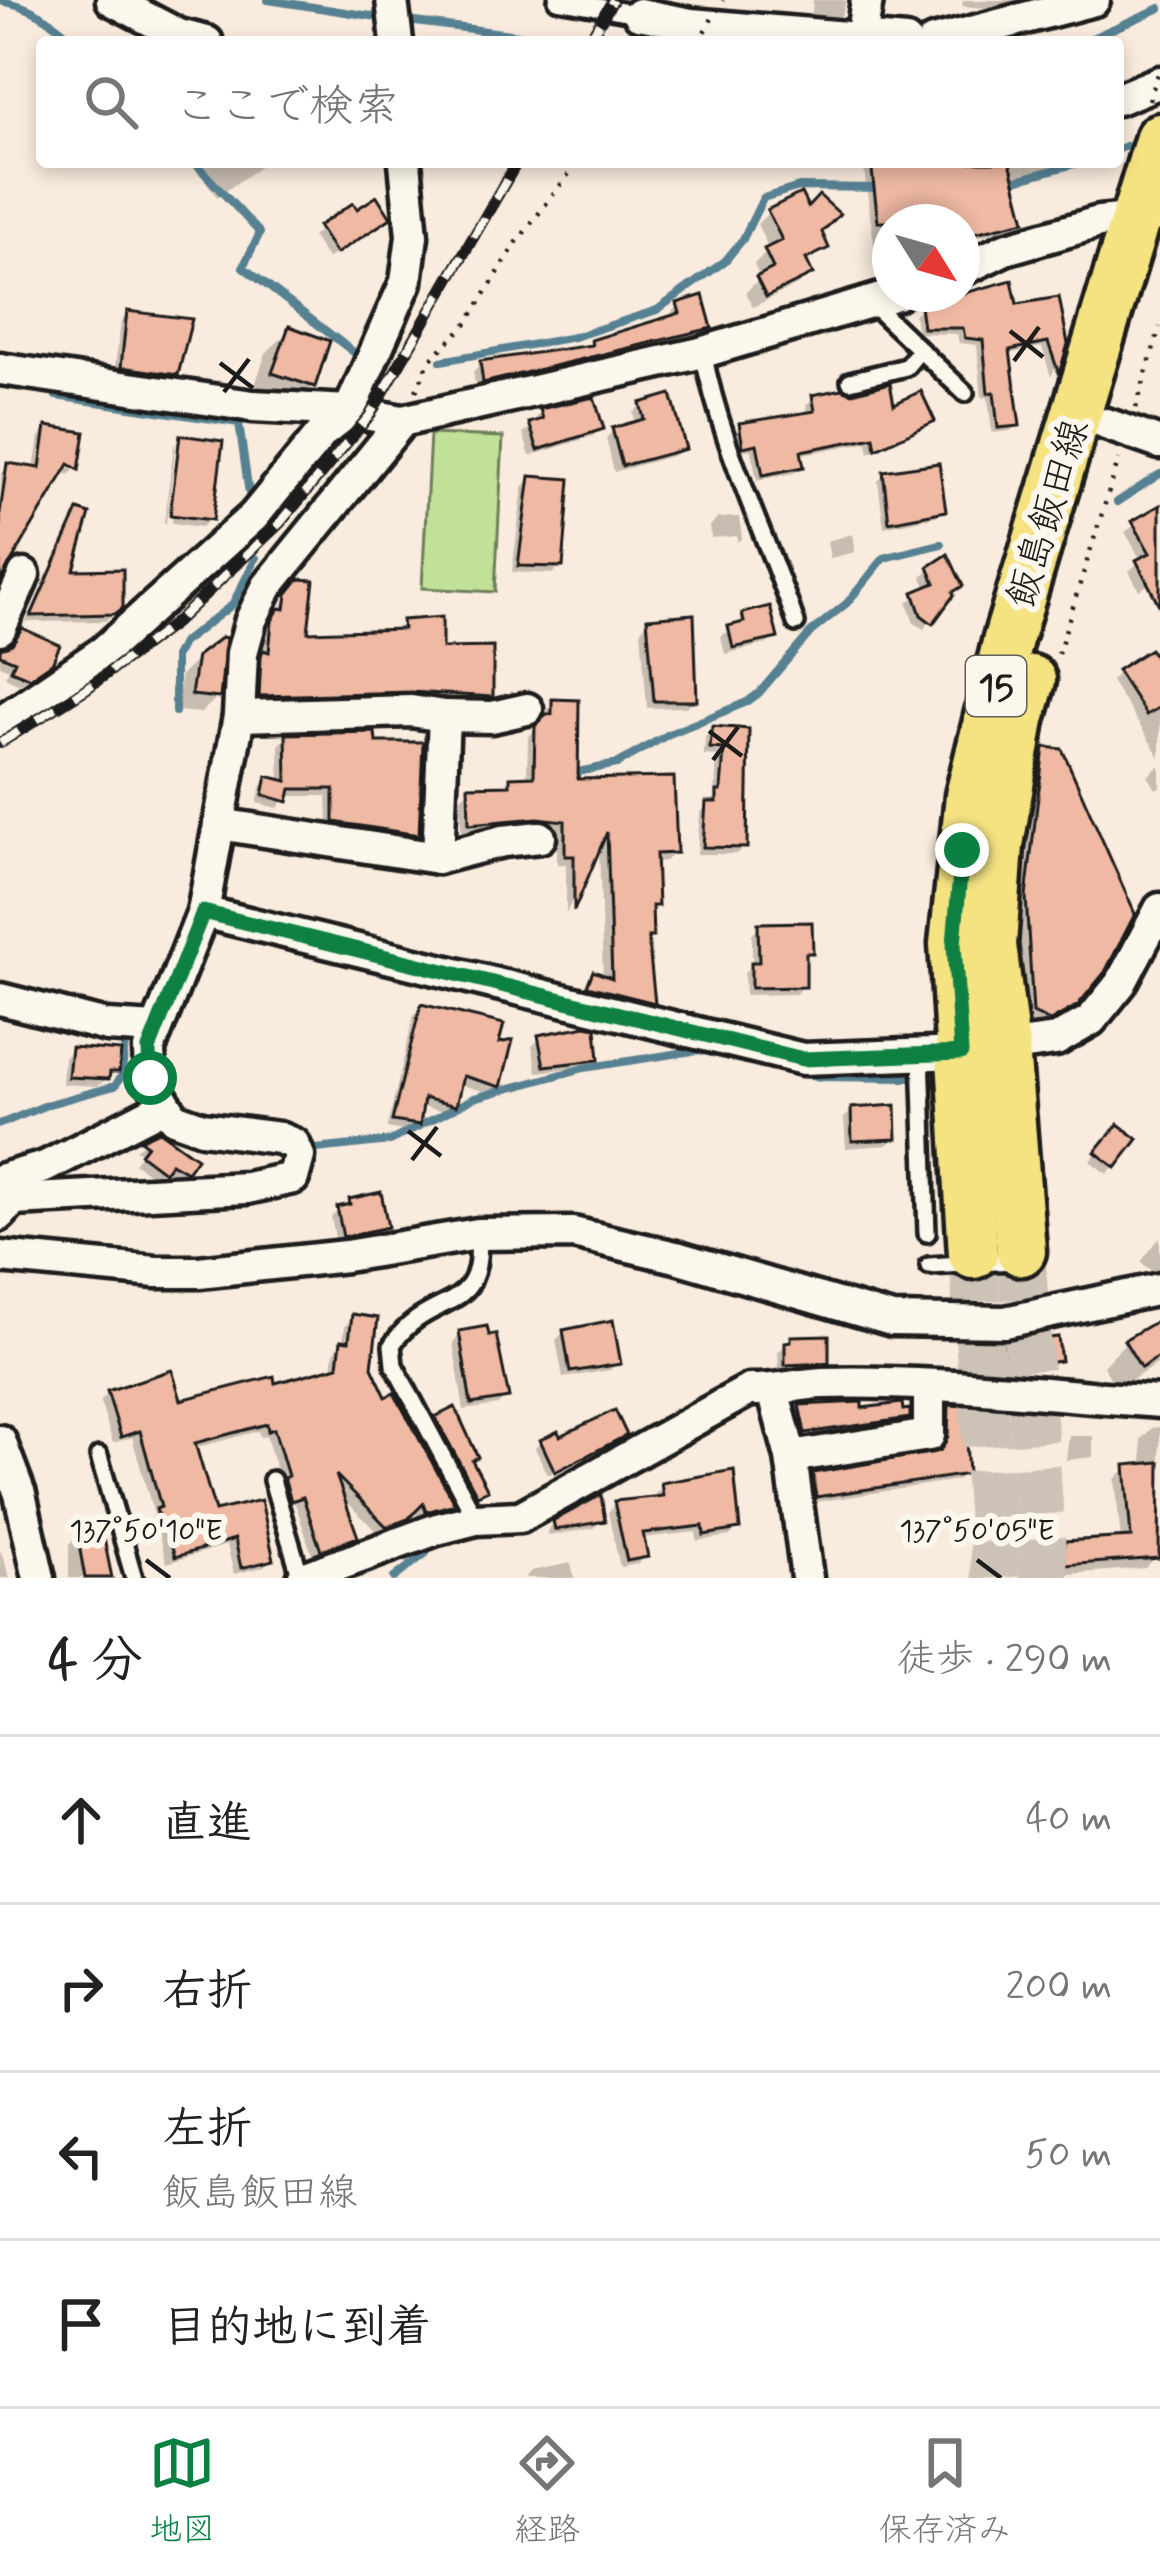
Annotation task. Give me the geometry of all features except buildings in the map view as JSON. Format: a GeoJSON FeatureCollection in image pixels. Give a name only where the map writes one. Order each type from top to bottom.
{"type":"FeatureCollection","features":[{"type":"Feature","properties":{"kind":"main road","name":"飯島飯田線"},"geometry":{"type":"LineString","coordinates":[[962,1051],[992,945],[999,845],[1020,719],[1106,424],[1152,229],[1147,105]]}},
{"type":"Feature","properties":{"kind":"main road","name":"飯島飯田線"},"geometry":{"type":"LineString","coordinates":[[984,1258],[954,944],[962,850],[977,760],[1015,616],[1152,229]]}},
{"type":"Feature","properties":{"kind":"street"},"geometry":{"type":"LineString","coordinates":[[112,0],[186,36]]}},
{"type":"Feature","properties":{"kind":"street"},"geometry":{"type":"LineString","coordinates":[[392,0],[396,36]]}},
{"type":"Feature","properties":{"kind":"street"},"geometry":{"type":"LineString","coordinates":[[862,36],[867,0]]}},
{"type":"Feature","properties":{"kind":"street"},"geometry":{"type":"LineString","coordinates":[[956,36],[1094,0]]}},
{"type":"Feature","properties":{"kind":"street"},"geometry":{"type":"LineString","coordinates":[[639,14],[818,36]]}},
{"type":"Feature","properties":{"kind":"street"},"geometry":{"type":"LineString","coordinates":[[1,717],[104,651],[229,539],[279,488],[323,432],[349,411],[406,282],[412,236],[406,168]]}},
{"type":"Feature","properties":{"kind":"street"},"geometry":{"type":"LineString","coordinates":[[980,262],[1005,249],[1099,222],[1152,229]]}},
{"type":"Feature","properties":{"kind":"street"},"geometry":{"type":"LineString","coordinates":[[0,369],[253,406],[349,411],[402,421],[703,352],[872,301]]}},
{"type":"Feature","properties":{"kind":"street"},"geometry":{"type":"LineString","coordinates":[[0,1215],[14,1200],[247,1188],[293,1178],[299,1156],[294,1144],[202,1128],[175,1118],[150,1078],[149,1049],[203,912],[239,716],[242,653],[251,620],[267,587],[402,421]]}},
{"type":"Feature","properties":{"kind":"street"},"geometry":{"type":"LineString","coordinates":[[1106,424],[1160,443]]}},
{"type":"Feature","properties":{"kind":"street"},"geometry":{"type":"LineString","coordinates":[[0,629],[24,575]]}},
{"type":"Feature","properties":{"kind":"street"},"geometry":{"type":"LineString","coordinates":[[239,716],[411,711],[492,717],[527,709]]}},
{"type":"Feature","properties":{"kind":"street"},"geometry":{"type":"LineString","coordinates":[[438,858],[444,716]]}},
{"type":"Feature","properties":{"kind":"street"},"geometry":{"type":"LineString","coordinates":[[219,824],[438,858],[540,837]]}},
{"type":"Feature","properties":{"kind":"street"},"geometry":{"type":"LineString","coordinates":[[203,912],[803,1059],[962,1051],[1056,1040],[1091,1020],[1121,983],[1160,909]]}},
{"type":"Feature","properties":{"kind":"street"},"geometry":{"type":"LineString","coordinates":[[0,1000],[107,1026],[157,1029]]}},
{"type":"Feature","properties":{"kind":"street"},"geometry":{"type":"LineString","coordinates":[[0,1180],[44,1167],[166,1105]]}},
{"type":"Feature","properties":{"kind":"street"},"geometry":{"type":"LineString","coordinates":[[0,1257],[136,1271],[199,1272],[346,1256],[478,1234],[573,1233],[676,1257],[892,1320],[1005,1322],[1160,1288]]}},
{"type":"Feature","properties":{"kind":"street"},"geometry":{"type":"LineString","coordinates":[[302,1578],[476,1519],[520,1517],[749,1390],[820,1383],[929,1386],[1160,1402]]}},
{"type":"Feature","properties":{"kind":"street"},"geometry":{"type":"LineString","coordinates":[[791,1457],[929,1435],[929,1386]]}},
{"type":"Feature","properties":{"kind":"street"},"geometry":{"type":"LineString","coordinates":[[773,1391],[791,1457],[807,1578]]}},
{"type":"Feature","properties":{"kind":"street"},"geometry":{"type":"LineString","coordinates":[[0,1441],[20,1495],[38,1578]]}},
{"type":"Feature","properties":{"kind":"lane"},"geometry":{"type":"LineString","coordinates":[[557,0],[639,14]]}},
{"type":"Feature","properties":{"kind":"lane"},"geometry":{"type":"LineString","coordinates":[[893,312],[920,350],[964,393]]}},
{"type":"Feature","properties":{"kind":"lane"},"geometry":{"type":"LineString","coordinates":[[850,381],[906,367],[920,350]]}},
{"type":"Feature","properties":{"kind":"lane"},"geometry":{"type":"LineString","coordinates":[[703,352],[728,452],[753,503],[796,623]]}},
{"type":"Feature","properties":{"kind":"lane"},"geometry":{"type":"LineString","coordinates":[[927,1233],[962,1051]]}},
{"type":"Feature","properties":{"kind":"lane"},"geometry":{"type":"LineString","coordinates":[[476,1519],[394,1365],[392,1345],[410,1322],[465,1292],[475,1281],[480,1266],[478,1234]]}},
{"type":"Feature","properties":{"kind":"lane"},"geometry":{"type":"LineString","coordinates":[[99,1456],[134,1578]]}},
{"type":"Feature","properties":{"kind":"lane"},"geometry":{"type":"LineString","coordinates":[[272,1480],[302,1578]]}},
{"type":"Feature","properties":{"kind":"path"},"geometry":{"type":"LineString","coordinates":[[702,36],[723,0]]}},
{"type":"Feature","properties":{"kind":"path"},"geometry":{"type":"LineString","coordinates":[[1147,105],[1160,68]]}},
{"type":"Feature","properties":{"kind":"path"},"geometry":{"type":"LineString","coordinates":[[402,421],[430,360],[468,322],[517,242],[573,168]]}},
{"type":"Feature","properties":{"kind":"green space"},"geometry":{"type":"Polygon","coordinates":[[[430,434],[503,437],[495,592],[422,588],[430,434]]]}},
{"type":"Feature","properties":{"kind":"waterway"},"geometry":{"type":"LineString","coordinates":[[268,0],[384,18]]}},
{"type":"Feature","properties":{"kind":"waterway"},"geometry":{"type":"LineString","coordinates":[[0,1],[41,15],[69,36]]}},
{"type":"Feature","properties":{"kind":"waterway"},"geometry":{"type":"LineString","coordinates":[[1097,36],[1160,8]]}},
{"type":"Feature","properties":{"kind":"waterway"},"geometry":{"type":"LineString","coordinates":[[399,20],[528,36]]}},
{"type":"Feature","properties":{"kind":"waterway"},"geometry":{"type":"LineString","coordinates":[[200,168],[260,233],[243,267],[356,354]]}},
{"type":"Feature","properties":{"kind":"waterway"},"geometry":{"type":"LineString","coordinates":[[1009,182],[1060,168]]}},
{"type":"Feature","properties":{"kind":"waterway"},"geometry":{"type":"LineString","coordinates":[[441,361],[574,337],[657,310],[725,261],[743,239],[763,198],[799,187],[880,188]]}},
{"type":"Feature","properties":{"kind":"waterway"},"geometry":{"type":"LineString","coordinates":[[0,354],[27,358]]}},
{"type":"Feature","properties":{"kind":"waterway"},"geometry":{"type":"LineString","coordinates":[[56,396],[239,423],[249,494]]}},
{"type":"Feature","properties":{"kind":"waterway"},"geometry":{"type":"LineString","coordinates":[[1117,502],[1160,474]]}},
{"type":"Feature","properties":{"kind":"waterway"},"geometry":{"type":"LineString","coordinates":[[246,546],[252,538]]}},
{"type":"Feature","properties":{"kind":"waterway"},"geometry":{"type":"LineString","coordinates":[[573,773],[617,764],[669,734],[747,702],[811,632],[847,603],[884,558],[941,544]]}},
{"type":"Feature","properties":{"kind":"waterway"},"geometry":{"type":"LineString","coordinates":[[175,712],[175,657],[182,643],[232,605],[256,558]]}},
{"type":"Feature","properties":{"kind":"waterway"},"geometry":{"type":"LineString","coordinates":[[0,1124],[49,1104],[115,1086],[122,1075],[125,1040]]}},
{"type":"Feature","properties":{"kind":"waterway"},"geometry":{"type":"LineString","coordinates":[[316,1149],[390,1141],[474,1098],[584,1068],[699,1050],[763,1064]]}},
{"type":"Feature","properties":{"kind":"waterway"},"geometry":{"type":"LineString","coordinates":[[795,1072],[817,1077],[908,1078]]}},
{"type":"Feature","properties":{"kind":"waterway"},"geometry":{"type":"LineString","coordinates":[[394,1578],[426,1553]]}},
{"type":"Feature","properties":{"kind":"tunnel"},"geometry":{"type":"LineString","coordinates":[[1021,1251],[1044,1578]]}},
{"type":"Feature","properties":{"kind":"tunnel"},"geometry":{"type":"LineString","coordinates":[[973,1254],[996,1578]]}},
{"type":"Feature","properties":{"kind":"railway"},"geometry":{"type":"LineString","coordinates":[[592,36],[613,0]]}},
{"type":"Feature","properties":{"kind":"railway"},"geometry":{"type":"LineString","coordinates":[[0,743],[86,689],[175,623],[280,523],[370,415],[514,168]]}},
{"type":"Feature","properties":{"kind":"route"},"geometry":{"type":"LineString","coordinates":[[150,1078],[149,1049],[203,912],[803,1059],[961,1053],[954,944],[962,850]]}}]}
